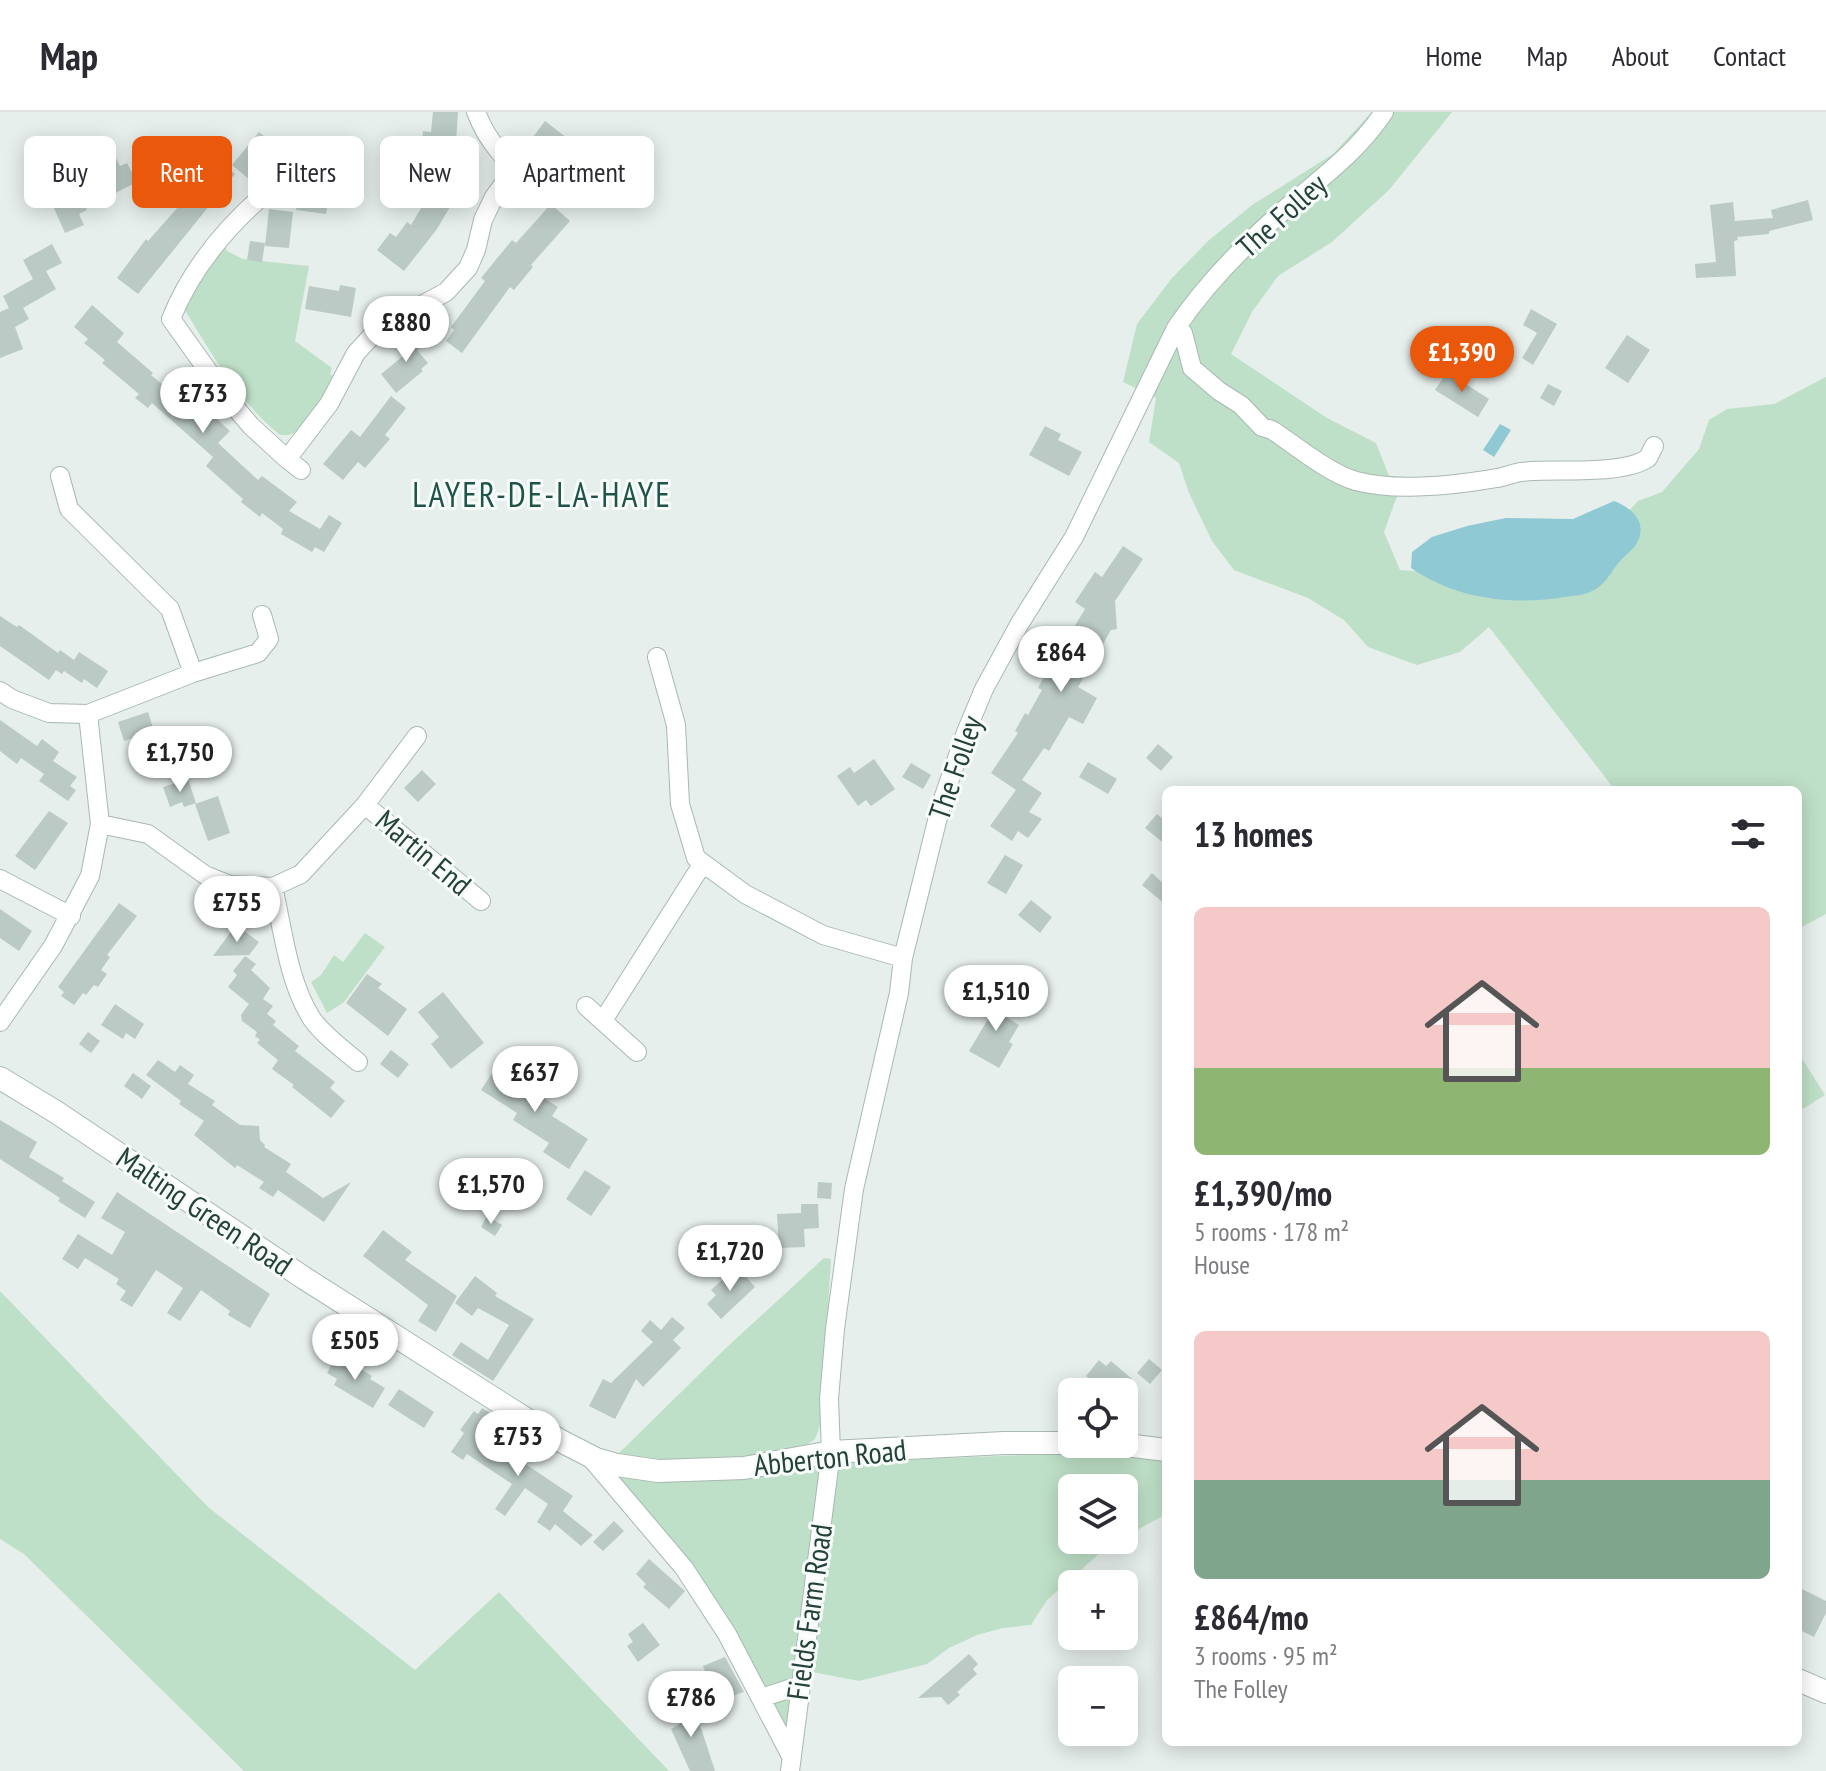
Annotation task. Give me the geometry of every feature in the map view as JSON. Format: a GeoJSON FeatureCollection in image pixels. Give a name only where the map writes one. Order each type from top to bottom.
{"type":"FeatureCollection","features":[{"type":"Feature","properties":{"kind":"street"},"geometry":{"type":"LineString","coordinates":[[476,112],[485,136],[495,147]]}},
{"type":"Feature","properties":{"kind":"street","name":"The Folley"},"geometry":{"type":"LineString","coordinates":[[831,1452],[831,1371],[854,1189],[899,993],[903,958],[941,805],[984,689],[1020,623],[1074,537],[1176,328],[1190,307],[1256,235],[1360,145],[1384,112]]}},
{"type":"Feature","properties":{"kind":"street"},"geometry":{"type":"LineString","coordinates":[[249,208],[192,275],[166,324],[251,426],[294,465],[356,353],[379,328],[446,292],[468,268],[488,208],[495,198]]}},
{"type":"Feature","properties":{"kind":"street"},"geometry":{"type":"LineString","coordinates":[[1176,328],[1183,333],[1192,368],[1241,405],[1262,427],[1272,430],[1353,480],[1384,484],[1460,483],[1520,472],[1563,473],[1629,466],[1648,458],[1654,446]]}},
{"type":"Feature","properties":{"kind":"street"},"geometry":{"type":"LineString","coordinates":[[60,476],[69,509],[170,609],[193,673]]}},
{"type":"Feature","properties":{"kind":"street"},"geometry":{"type":"LineString","coordinates":[[0,691],[49,713],[88,714],[193,673],[258,653],[269,639],[262,615]]}},
{"type":"Feature","properties":{"kind":"street"},"geometry":{"type":"LineString","coordinates":[[657,657],[676,725],[680,804],[696,858],[745,894],[823,935],[903,958]]}},
{"type":"Feature","properties":{"kind":"street"},"geometry":{"type":"LineString","coordinates":[[0,1022],[53,946],[90,876],[100,824],[88,714]]}},
{"type":"Feature","properties":{"kind":"street"},"geometry":{"type":"LineString","coordinates":[[100,824],[148,834],[205,875],[230,885],[273,887],[301,874],[365,805],[417,736]]}},
{"type":"Feature","properties":{"kind":"street","name":"Martin End"},"geometry":{"type":"LineString","coordinates":[[365,805],[481,901]]}},
{"type":"Feature","properties":{"kind":"street"},"geometry":{"type":"LineString","coordinates":[[604,1019],[703,863]]}},
{"type":"Feature","properties":{"kind":"street"},"geometry":{"type":"LineString","coordinates":[[0,879],[71,916]]}},
{"type":"Feature","properties":{"kind":"street"},"geometry":{"type":"LineString","coordinates":[[273,887],[296,981],[313,1021],[358,1062]]}},
{"type":"Feature","properties":{"kind":"street"},"geometry":{"type":"LineString","coordinates":[[586,1006],[604,1019],[637,1052]]}},
{"type":"Feature","properties":{"kind":"street","name":"Malting Green Road"},"geometry":{"type":"LineString","coordinates":[[0,1078],[304,1278],[589,1456],[684,1568],[727,1634],[761,1698],[790,1764]]}},
{"type":"Feature","properties":{"kind":"street","name":"Abberton Road"},"geometry":{"type":"LineString","coordinates":[[589,1456],[617,1465],[658,1471],[744,1468],[831,1452],[1058,1443]]}},
{"type":"Feature","properties":{"kind":"street"},"geometry":{"type":"LineString","coordinates":[[1138,1446],[1162,1450]]}},
{"type":"Feature","properties":{"kind":"street","name":"Fields Farm Road"},"geometry":{"type":"LineString","coordinates":[[790,1764],[831,1452]]}},
{"type":"Feature","properties":{"kind":"street"},"geometry":{"type":"LineString","coordinates":[[1802,1682],[1826,1692]]}},
{"type":"Feature","properties":{"kind":"street"},"geometry":{"type":"LineString","coordinates":[[761,1698],[801,1685]]}},
{"type":"Feature","properties":{"kind":"green space"},"geometry":{"type":"Polygon","coordinates":[[[1372,112],[1452,112],[1389,190],[1332,242],[1278,276],[1252,312],[1231,354],[1327,418],[1376,443],[1397,496],[1384,532],[1400,570],[1487,576],[1613,528],[1638,501],[1662,492],[1699,449],[1709,420],[1727,409],[1774,404],[1826,377],[1826,914],[1802,927],[1802,786],[1612,786],[1489,627],[1460,652],[1417,665],[1368,647],[1344,620],[1308,598],[1234,570],[1212,541],[1189,493],[1179,463],[1149,442],[1156,398],[1123,382],[1137,324],[1172,278],[1208,241],[1252,205],[1333,154],[1372,112]]]}},
{"type":"Feature","properties":{"kind":"green space"},"geometry":{"type":"Polygon","coordinates":[[[224,241],[227,251],[243,259],[309,266],[295,341],[332,368],[330,374],[335,378],[303,429],[289,435],[280,435],[252,408],[186,312],[184,304],[224,241]]]}},
{"type":"Feature","properties":{"kind":"green space"},"geometry":{"type":"Polygon","coordinates":[[[365,933],[385,947],[344,1002],[327,1013],[311,982],[321,975],[334,955],[343,962],[365,933]]]}},
{"type":"Feature","properties":{"kind":"green space"},"geometry":{"type":"Polygon","coordinates":[[[1802,1058],[1825,1095],[1802,1109],[1802,1058]]]}},
{"type":"Feature","properties":{"kind":"green space"},"geometry":{"type":"Polygon","coordinates":[[[824,1258],[831,1259],[821,1423],[815,1439],[802,1448],[745,1458],[666,1465],[614,1458],[727,1347],[824,1258]]]}},
{"type":"Feature","properties":{"kind":"green space"},"geometry":{"type":"Polygon","coordinates":[[[0,1291],[208,1507],[415,1670],[499,1592],[669,1771],[244,1771],[24,1554],[0,1539],[0,1291]]]}},
{"type":"Feature","properties":{"kind":"green space"},"geometry":{"type":"Polygon","coordinates":[[[1138,1452],[1162,1456],[1162,1516],[1138,1529],[1138,1474],[1058,1474],[1058,1554],[1099,1554],[1081,1570],[1058,1570],[1058,1590],[1047,1600],[1031,1625],[977,1635],[949,1648],[927,1664],[859,1681],[807,1671],[836,1471],[847,1462],[1058,1454],[1058,1458],[1138,1458],[1138,1452]]]}},
{"type":"Feature","properties":{"kind":"green space"},"geometry":{"type":"Polygon","coordinates":[[[818,1467],[822,1470],[789,1737],[733,1632],[680,1548],[621,1483],[620,1476],[647,1481],[818,1467]]]}},
{"type":"Feature","properties":{"kind":"water"},"geometry":{"type":"Polygon","coordinates":[[[1500,424],[1511,430],[1494,457],[1483,450],[1500,424]]]}},
{"type":"Feature","properties":{"kind":"water"},"geometry":{"type":"Polygon","coordinates":[[[1614,501],[1636,517],[1640,535],[1635,546],[1603,583],[1586,593],[1540,600],[1482,597],[1445,586],[1411,568],[1412,552],[1432,537],[1506,518],[1573,519],[1614,501]]]}},
{"type":"Feature","properties":{"kind":"building"},"geometry":{"type":"Polygon","coordinates":[[[433,112],[458,112],[456,136],[423,136],[423,131],[431,132],[433,112]]]}},
{"type":"Feature","properties":{"kind":"building"},"geometry":{"type":"Polygon","coordinates":[[[545,121],[564,136],[534,136],[545,121]]]}},
{"type":"Feature","properties":{"kind":"building"},"geometry":{"type":"Polygon","coordinates":[[[248,145],[248,178],[232,165],[248,145]]]}},
{"type":"Feature","properties":{"kind":"building"},"geometry":{"type":"Polygon","coordinates":[[[116,158],[120,166],[127,163],[132,172],[132,185],[116,193],[116,158]]]}},
{"type":"Feature","properties":{"kind":"building"},"geometry":{"type":"Polygon","coordinates":[[[1808,200],[1813,220],[1769,231],[1769,234],[1737,237],[1738,240],[1734,241],[1736,276],[1696,278],[1695,264],[1716,262],[1710,205],[1733,202],[1735,221],[1773,218],[1771,210],[1808,200]]]}},
{"type":"Feature","properties":{"kind":"building"},"geometry":{"type":"Polygon","coordinates":[[[54,208],[86,208],[79,214],[84,225],[65,233],[54,208]]]}},
{"type":"Feature","properties":{"kind":"building"},"geometry":{"type":"Polygon","coordinates":[[[177,208],[208,208],[138,294],[117,278],[146,239],[148,241],[177,208]]]}},
{"type":"Feature","properties":{"kind":"building"},"geometry":{"type":"Polygon","coordinates":[[[296,208],[327,208],[326,214],[296,208]]]}},
{"type":"Feature","properties":{"kind":"building"},"geometry":{"type":"Polygon","coordinates":[[[421,208],[449,208],[404,271],[377,250],[390,233],[396,237],[407,222],[411,225],[421,208]]]}},
{"type":"Feature","properties":{"kind":"building"},"geometry":{"type":"Polygon","coordinates":[[[547,208],[555,208],[570,221],[531,265],[533,267],[514,290],[510,287],[462,353],[446,341],[454,330],[451,327],[485,281],[481,278],[512,240],[516,243],[547,208]]]}},
{"type":"Feature","properties":{"kind":"building"},"geometry":{"type":"Polygon","coordinates":[[[269,209],[293,212],[289,248],[265,246],[269,209]]]}},
{"type":"Feature","properties":{"kind":"building"},"geometry":{"type":"Polygon","coordinates":[[[250,241],[265,243],[262,262],[247,260],[250,241]]]}},
{"type":"Feature","properties":{"kind":"building"},"geometry":{"type":"Polygon","coordinates":[[[52,244],[62,263],[46,271],[56,289],[23,308],[29,319],[15,327],[23,349],[0,358],[0,312],[9,308],[3,296],[33,279],[23,260],[52,244]]]}},
{"type":"Feature","properties":{"kind":"building"},"geometry":{"type":"Polygon","coordinates":[[[340,285],[356,288],[351,317],[305,309],[309,286],[339,291],[340,285]]]}},
{"type":"Feature","properties":{"kind":"building"},"geometry":{"type":"Polygon","coordinates":[[[92,305],[124,333],[117,342],[153,373],[151,375],[192,409],[200,400],[210,409],[208,411],[230,431],[218,443],[258,480],[262,476],[297,502],[289,511],[320,529],[329,515],[342,523],[324,552],[315,547],[312,552],[281,534],[283,529],[241,502],[243,499],[206,466],[213,457],[152,403],[148,408],[135,398],[139,394],[102,363],[105,360],[84,343],[88,339],[74,327],[92,305]]]}},
{"type":"Feature","properties":{"kind":"building"},"geometry":{"type":"Polygon","coordinates":[[[1531,309],[1557,324],[1533,365],[1522,358],[1537,333],[1523,325],[1531,309]]]}},
{"type":"Feature","properties":{"kind":"building"},"geometry":{"type":"Polygon","coordinates":[[[414,332],[424,345],[417,350],[428,363],[421,369],[423,371],[396,393],[381,374],[407,353],[399,343],[414,332]]]}},
{"type":"Feature","properties":{"kind":"building"},"geometry":{"type":"Polygon","coordinates":[[[1627,335],[1650,350],[1628,383],[1605,368],[1627,335]]]}},
{"type":"Feature","properties":{"kind":"building"},"geometry":{"type":"Polygon","coordinates":[[[1447,372],[1489,399],[1478,417],[1435,390],[1447,372]]]}},
{"type":"Feature","properties":{"kind":"building"},"geometry":{"type":"Polygon","coordinates":[[[1548,384],[1562,391],[1554,406],[1540,398],[1548,384]]]}},
{"type":"Feature","properties":{"kind":"building"},"geometry":{"type":"Polygon","coordinates":[[[391,396],[406,408],[385,435],[390,439],[365,468],[358,462],[343,480],[323,464],[351,430],[360,437],[391,396]]]}},
{"type":"Feature","properties":{"kind":"building"},"geometry":{"type":"Polygon","coordinates":[[[1045,426],[1061,434],[1058,440],[1082,452],[1069,476],[1029,455],[1045,426]]]}},
{"type":"Feature","properties":{"kind":"building"},"geometry":{"type":"Polygon","coordinates":[[[1123,546],[1143,559],[1115,601],[1117,629],[1111,630],[1078,687],[1097,698],[1083,724],[1069,717],[1049,751],[1044,748],[1022,780],[1042,793],[1029,812],[1042,819],[1028,838],[1018,831],[1012,841],[990,826],[1016,790],[991,773],[1018,733],[1015,731],[1042,690],[1038,688],[1062,643],[1085,609],[1075,602],[1095,572],[1102,577],[1123,546]]]}},
{"type":"Feature","properties":{"kind":"building"},"geometry":{"type":"Polygon","coordinates":[[[0,616],[17,627],[19,625],[58,653],[60,650],[74,660],[79,652],[108,671],[97,688],[84,679],[82,683],[64,671],[62,674],[56,670],[49,680],[0,646],[0,616]]]}},
{"type":"Feature","properties":{"kind":"building"},"geometry":{"type":"Polygon","coordinates":[[[148,712],[154,731],[124,741],[118,722],[148,712]]]}},
{"type":"Feature","properties":{"kind":"building"},"geometry":{"type":"Polygon","coordinates":[[[0,720],[37,746],[42,739],[59,752],[53,761],[77,777],[70,786],[76,790],[68,801],[39,781],[44,774],[21,758],[17,764],[0,751],[0,720]]]}},
{"type":"Feature","properties":{"kind":"building"},"geometry":{"type":"Polygon","coordinates":[[[1158,744],[1173,757],[1161,771],[1146,758],[1158,744]]]}},
{"type":"Feature","properties":{"kind":"building"},"geometry":{"type":"Polygon","coordinates":[[[874,759],[895,789],[871,806],[866,800],[858,806],[837,776],[850,767],[854,773],[874,759]]]}},
{"type":"Feature","properties":{"kind":"building"},"geometry":{"type":"Polygon","coordinates":[[[1088,762],[1117,779],[1108,794],[1079,777],[1088,762]]]}},
{"type":"Feature","properties":{"kind":"building"},"geometry":{"type":"Polygon","coordinates":[[[911,763],[931,775],[923,789],[902,777],[911,763]]]}},
{"type":"Feature","properties":{"kind":"building"},"geometry":{"type":"Polygon","coordinates":[[[422,770],[436,784],[418,802],[404,788],[422,770]]]}},
{"type":"Feature","properties":{"kind":"building"},"geometry":{"type":"Polygon","coordinates":[[[188,779],[196,803],[184,807],[182,802],[170,807],[163,787],[188,779]]]}},
{"type":"Feature","properties":{"kind":"building"},"geometry":{"type":"Polygon","coordinates":[[[218,796],[230,833],[208,841],[195,804],[218,796]]]}},
{"type":"Feature","properties":{"kind":"building"},"geometry":{"type":"Polygon","coordinates":[[[49,811],[68,823],[35,870],[15,856],[49,811]]]}},
{"type":"Feature","properties":{"kind":"building"},"geometry":{"type":"Polygon","coordinates":[[[1157,814],[1162,818],[1162,842],[1145,828],[1157,814]]]}},
{"type":"Feature","properties":{"kind":"building"},"geometry":{"type":"Polygon","coordinates":[[[1005,855],[1023,865],[1006,894],[987,883],[1005,855]]]}},
{"type":"Feature","properties":{"kind":"building"},"geometry":{"type":"Polygon","coordinates":[[[1152,873],[1162,882],[1162,902],[1142,885],[1152,873]]]}},
{"type":"Feature","properties":{"kind":"building"},"geometry":{"type":"Polygon","coordinates":[[[1031,900],[1052,917],[1040,933],[1018,915],[1031,900]]]}},
{"type":"Feature","properties":{"kind":"building"},"geometry":{"type":"Polygon","coordinates":[[[119,903],[137,916],[107,955],[110,957],[101,970],[107,974],[98,987],[94,985],[86,995],[83,993],[74,1005],[61,996],[64,992],[58,987],[119,903]]]}},
{"type":"Feature","properties":{"kind":"building"},"geometry":{"type":"Polygon","coordinates":[[[0,909],[32,931],[19,951],[0,938],[0,909]]]}},
{"type":"Feature","properties":{"kind":"building"},"geometry":{"type":"Polygon","coordinates":[[[236,925],[259,942],[249,955],[213,956],[236,925]]]}},
{"type":"Feature","properties":{"kind":"building"},"geometry":{"type":"Polygon","coordinates":[[[245,956],[256,964],[251,970],[270,988],[263,999],[273,1006],[267,1014],[276,1021],[273,1025],[299,1046],[295,1051],[335,1082],[330,1088],[345,1101],[331,1118],[272,1069],[278,1060],[257,1043],[260,1040],[255,1036],[257,1032],[242,1021],[241,1015],[249,1004],[228,987],[237,975],[233,971],[245,956]]]}},
{"type":"Feature","properties":{"kind":"building"},"geometry":{"type":"Polygon","coordinates":[[[367,974],[382,984],[378,988],[407,1009],[388,1036],[346,1003],[367,974]]]}},
{"type":"Feature","properties":{"kind":"building"},"geometry":{"type":"Polygon","coordinates":[[[995,990],[1012,1003],[1003,1015],[1019,1025],[1009,1042],[1013,1044],[999,1068],[969,1051],[996,1010],[986,1002],[995,990]]]}},
{"type":"Feature","properties":{"kind":"building"},"geometry":{"type":"Polygon","coordinates":[[[443,992],[484,1043],[451,1069],[431,1044],[439,1037],[418,1012],[443,992]]]}},
{"type":"Feature","properties":{"kind":"building"},"geometry":{"type":"Polygon","coordinates":[[[115,1004],[144,1024],[135,1039],[126,1033],[123,1039],[101,1025],[115,1004]]]}},
{"type":"Feature","properties":{"kind":"building"},"geometry":{"type":"Polygon","coordinates":[[[88,1032],[100,1041],[91,1053],[79,1044],[88,1032]]]}},
{"type":"Feature","properties":{"kind":"building"},"geometry":{"type":"Polygon","coordinates":[[[391,1050],[409,1064],[398,1078],[380,1064],[391,1050]]]}},
{"type":"Feature","properties":{"kind":"building"},"geometry":{"type":"Polygon","coordinates":[[[158,1060],[175,1072],[180,1065],[194,1075],[188,1084],[215,1101],[212,1105],[240,1125],[259,1126],[264,1147],[291,1164],[286,1172],[323,1198],[351,1182],[324,1222],[278,1190],[273,1197],[259,1188],[264,1182],[237,1165],[235,1168],[194,1135],[204,1121],[146,1075],[158,1060]]]}},
{"type":"Feature","properties":{"kind":"building"},"geometry":{"type":"Polygon","coordinates":[[[501,1060],[526,1077],[522,1084],[558,1107],[552,1116],[588,1139],[569,1169],[543,1152],[549,1143],[513,1120],[517,1113],[481,1090],[501,1060]]]}},
{"type":"Feature","properties":{"kind":"building"},"geometry":{"type":"Polygon","coordinates":[[[133,1073],[151,1086],[142,1099],[124,1086],[133,1073]]]}},
{"type":"Feature","properties":{"kind":"building"},"geometry":{"type":"Polygon","coordinates":[[[0,1120],[37,1142],[29,1157],[95,1202],[85,1218],[0,1159],[0,1120]]]}},
{"type":"Feature","properties":{"kind":"building"},"geometry":{"type":"Polygon","coordinates":[[[585,1170],[611,1187],[591,1216],[566,1199],[585,1170]]]}},
{"type":"Feature","properties":{"kind":"building"},"geometry":{"type":"Polygon","coordinates":[[[818,1182],[832,1183],[831,1199],[817,1198],[818,1182]]]}},
{"type":"Feature","properties":{"kind":"building"},"geometry":{"type":"Polygon","coordinates":[[[117,1192],[270,1294],[250,1328],[228,1315],[230,1311],[201,1290],[180,1321],[167,1313],[183,1288],[156,1270],[132,1307],[120,1300],[126,1291],[116,1284],[119,1279],[85,1258],[78,1269],[62,1259],[78,1234],[112,1255],[125,1232],[101,1218],[117,1192]]]}},
{"type":"Feature","properties":{"kind":"building"},"geometry":{"type":"Polygon","coordinates":[[[801,1204],[818,1204],[819,1228],[804,1229],[805,1247],[779,1248],[777,1214],[801,1213],[801,1204]]]}},
{"type":"Feature","properties":{"kind":"building"},"geometry":{"type":"Polygon","coordinates":[[[487,1216],[502,1225],[495,1236],[481,1227],[487,1216]]]}},
{"type":"Feature","properties":{"kind":"building"},"geometry":{"type":"Polygon","coordinates":[[[383,1230],[412,1252],[405,1260],[457,1296],[436,1332],[418,1321],[428,1305],[363,1256],[383,1230]]]}},
{"type":"Feature","properties":{"kind":"building"},"geometry":{"type":"Polygon","coordinates":[[[737,1267],[755,1287],[721,1319],[707,1304],[716,1295],[711,1290],[737,1267]]]}},
{"type":"Feature","properties":{"kind":"building"},"geometry":{"type":"Polygon","coordinates":[[[475,1276],[497,1293],[495,1296],[534,1319],[493,1381],[452,1355],[461,1342],[488,1360],[509,1325],[478,1308],[472,1316],[455,1303],[475,1276]]]}},
{"type":"Feature","properties":{"kind":"building"},"geometry":{"type":"Polygon","coordinates":[[[672,1317],[685,1328],[673,1340],[681,1348],[643,1387],[636,1379],[615,1419],[589,1406],[603,1379],[611,1383],[653,1342],[641,1331],[650,1320],[661,1330],[672,1317]]]}},
{"type":"Feature","properties":{"kind":"building"},"geometry":{"type":"Polygon","coordinates":[[[337,1355],[372,1376],[370,1379],[385,1388],[373,1408],[334,1385],[337,1379],[327,1373],[337,1355]]]}},
{"type":"Feature","properties":{"kind":"building"},"geometry":{"type":"Polygon","coordinates":[[[1149,1359],[1162,1370],[1150,1384],[1137,1373],[1149,1359]]]}},
{"type":"Feature","properties":{"kind":"building"},"geometry":{"type":"Polygon","coordinates":[[[1099,1360],[1106,1366],[1111,1361],[1131,1378],[1088,1378],[1086,1376],[1099,1360]]]}},
{"type":"Feature","properties":{"kind":"building"},"geometry":{"type":"Polygon","coordinates":[[[399,1389],[434,1412],[424,1428],[388,1405],[399,1389]]]}},
{"type":"Feature","properties":{"kind":"building"},"geometry":{"type":"Polygon","coordinates":[[[482,1408],[494,1415],[481,1434],[573,1496],[563,1511],[593,1535],[581,1546],[555,1524],[550,1531],[537,1522],[548,1504],[525,1488],[505,1516],[495,1509],[512,1484],[467,1454],[463,1460],[451,1452],[464,1433],[460,1430],[474,1411],[478,1414],[482,1408]]]}},
{"type":"Feature","properties":{"kind":"building"},"geometry":{"type":"Polygon","coordinates":[[[614,1521],[624,1531],[603,1551],[593,1542],[614,1521]]]}},
{"type":"Feature","properties":{"kind":"building"},"geometry":{"type":"Polygon","coordinates":[[[649,1559],[685,1591],[669,1609],[643,1587],[646,1584],[636,1574],[649,1559]]]}},
{"type":"Feature","properties":{"kind":"building"},"geometry":{"type":"Polygon","coordinates":[[[1802,1589],[1826,1601],[1826,1613],[1814,1637],[1802,1631],[1802,1589]]]}},
{"type":"Feature","properties":{"kind":"building"},"geometry":{"type":"Polygon","coordinates":[[[643,1623],[660,1645],[638,1662],[627,1646],[633,1642],[628,1634],[643,1623]]]}},
{"type":"Feature","properties":{"kind":"building"},"geometry":{"type":"Polygon","coordinates":[[[969,1654],[978,1664],[973,1669],[977,1674],[957,1692],[960,1695],[948,1705],[941,1697],[918,1698],[969,1654]]]}},
{"type":"Feature","properties":{"kind":"building"},"geometry":{"type":"Polygon","coordinates":[[[725,1657],[744,1692],[717,1701],[703,1666],[725,1657]]]}},
{"type":"Feature","properties":{"kind":"building"},"geometry":{"type":"Polygon","coordinates":[[[687,1699],[715,1771],[690,1771],[671,1729],[680,1724],[672,1706],[687,1699]]]}},
{"type":"Feature","properties":{"kind":"district","name":"LAYER-DE-LA-HAYE"},"geometry":{"type":"Point","coordinates":[542,495]}}]}
